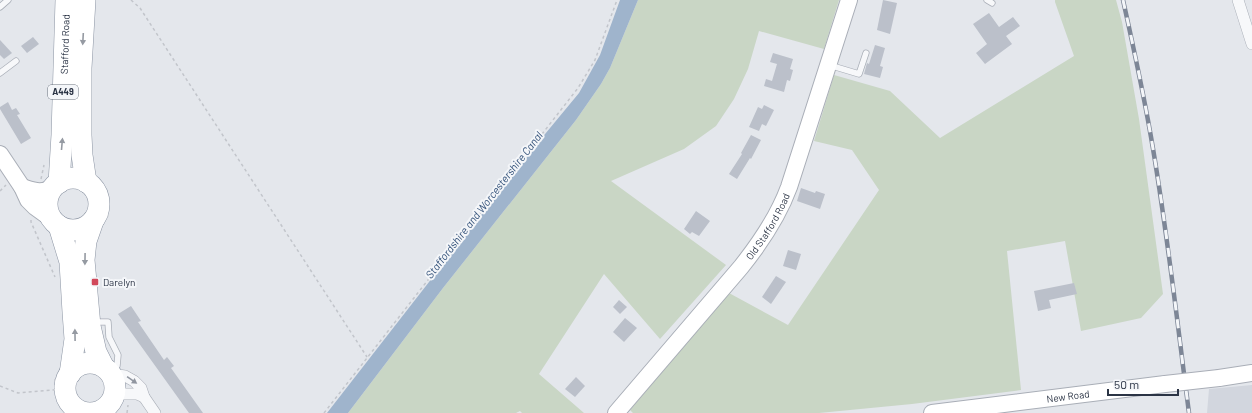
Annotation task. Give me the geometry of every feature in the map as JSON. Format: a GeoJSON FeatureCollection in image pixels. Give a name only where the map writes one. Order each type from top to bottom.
{"type":"FeatureCollection","features":[{"type":"Feature","properties":{"kind":"highway","name":"Stafford Road"},"geometry":{"type":"LineString","coordinates":[[57,185],[62,135],[66,0]]}},
{"type":"Feature","properties":{"kind":"highway","name":"Stafford Road"},"geometry":{"type":"LineString","coordinates":[[85,0],[81,68],[80,135],[82,155],[93,183]]}},
{"type":"Feature","properties":{"kind":"highway"},"geometry":{"type":"LineString","coordinates":[[100,220],[97,214],[99,200],[92,187],[93,183],[73,179],[65,180],[57,185],[51,192],[48,205],[49,213],[56,223],[70,262],[75,339],[61,382],[75,412],[98,411],[112,388]]}},
{"type":"Feature","properties":{"kind":"highway"},"geometry":{"type":"LineString","coordinates":[[56,223],[72,230],[77,230],[100,220]]}},
{"type":"Feature","properties":{"kind":"highway"},"geometry":{"type":"LineString","coordinates":[[100,220],[86,241],[84,260],[90,322],[96,352],[112,388]]}},
{"type":"Feature","properties":{"kind":"highway"},"geometry":{"type":"LineString","coordinates":[[61,382],[79,365],[85,363],[98,364],[112,388]]}},
{"type":"Feature","properties":{"kind":"street","name":"Old Stafford Road"},"geometry":{"type":"LineString","coordinates":[[616,413],[742,267],[773,224],[789,187],[849,0]]}},
{"type":"Feature","properties":{"kind":"street"},"geometry":{"type":"LineString","coordinates":[[1238,0],[1252,44]]}},
{"type":"Feature","properties":{"kind":"street"},"geometry":{"type":"LineString","coordinates":[[0,154],[22,187],[28,200],[56,223]]}},
{"type":"Feature","properties":{"kind":"street"},"geometry":{"type":"LineString","coordinates":[[22,187],[39,192],[46,191],[57,185]]}},
{"type":"Feature","properties":{"kind":"street","name":"New Road"},"geometry":{"type":"LineString","coordinates":[[932,413],[1252,373]]}},
{"type":"Feature","properties":{"kind":"street"},"geometry":{"type":"LineString","coordinates":[[112,388],[125,376],[134,381],[142,388],[144,397],[155,413]]}},
{"type":"Feature","properties":{"kind":"street"},"geometry":{"type":"LineString","coordinates":[[112,388],[144,397]]}},
{"type":"Feature","properties":{"kind":"lane"},"geometry":{"type":"LineString","coordinates":[[0,7],[8,0]]}},
{"type":"Feature","properties":{"kind":"lane"},"geometry":{"type":"LineString","coordinates":[[828,65],[859,74],[866,54]]}},
{"type":"Feature","properties":{"kind":"lane"},"geometry":{"type":"LineString","coordinates":[[0,73],[16,61]]}},
{"type":"Feature","properties":{"kind":"path"},"geometry":{"type":"LineString","coordinates":[[131,0],[140,8],[367,357]]}},
{"type":"Feature","properties":{"kind":"path"},"geometry":{"type":"LineString","coordinates":[[324,413],[578,88],[595,60],[617,0]]}},
{"type":"Feature","properties":{"kind":"path"},"geometry":{"type":"LineString","coordinates":[[93,183],[106,194],[100,220]]}},
{"type":"Feature","properties":{"kind":"path"},"geometry":{"type":"LineString","coordinates":[[32,218],[31,222],[56,279]]}},
{"type":"Feature","properties":{"kind":"path"},"geometry":{"type":"LineString","coordinates":[[0,386],[18,393],[61,382],[58,400],[75,412]]}},
{"type":"Feature","properties":{"kind":"path"},"geometry":{"type":"LineString","coordinates":[[112,388],[127,413]]}},
{"type":"Feature","properties":{"kind":"shaded area"},"geometry":{"type":"Polygon","coordinates":[[[1252,385],[1252,413],[1207,413],[1209,389],[1252,385]]]}},
{"type":"Feature","properties":{"kind":"green space"},"geometry":{"type":"Polygon","coordinates":[[[638,0],[839,0],[824,49],[759,31],[748,69],[734,99],[716,126],[684,149],[611,181],[726,265],[660,339],[604,274],[539,374],[584,413],[522,413],[520,411],[516,413],[348,413],[443,288],[576,120],[601,84],[610,68],[638,0]]]}},
{"type":"Feature","properties":{"kind":"green space"},"geometry":{"type":"Polygon","coordinates":[[[1055,0],[1116,0],[1122,22],[1139,119],[1163,294],[1141,318],[1081,331],[1065,241],[1007,251],[1021,390],[912,404],[819,413],[633,413],[630,410],[729,293],[788,325],[879,190],[852,150],[814,141],[834,75],[890,91],[940,138],[1074,56],[1055,0]]]}},
{"type":"Feature","properties":{"kind":"water"},"geometry":{"type":"Polygon","coordinates":[[[620,0],[638,0],[610,68],[601,84],[576,120],[443,288],[348,413],[327,413],[531,151],[579,93],[600,55],[620,0]]]}},
{"type":"Feature","properties":{"kind":"building"},"geometry":{"type":"Polygon","coordinates":[[[883,0],[897,3],[890,34],[877,30],[883,0]]]}},
{"type":"Feature","properties":{"kind":"building"},"geometry":{"type":"Polygon","coordinates":[[[989,13],[999,27],[1013,17],[1020,26],[1006,36],[1012,44],[985,64],[976,53],[987,44],[973,24],[989,13]]]}},
{"type":"Feature","properties":{"kind":"building"},"geometry":{"type":"Polygon","coordinates":[[[33,37],[39,44],[27,53],[21,46],[33,37]]]}},
{"type":"Feature","properties":{"kind":"building"},"geometry":{"type":"Polygon","coordinates":[[[0,40],[12,53],[4,59],[0,55],[0,40]]]}},
{"type":"Feature","properties":{"kind":"building"},"geometry":{"type":"Polygon","coordinates":[[[875,45],[885,48],[880,66],[883,67],[880,78],[864,74],[875,45]]]}},
{"type":"Feature","properties":{"kind":"building"},"geometry":{"type":"Polygon","coordinates":[[[773,53],[793,59],[790,69],[793,70],[790,81],[787,80],[784,92],[764,86],[766,79],[772,81],[777,64],[770,62],[773,53]]]}},
{"type":"Feature","properties":{"kind":"building"},"geometry":{"type":"Polygon","coordinates":[[[8,102],[12,110],[16,108],[20,114],[17,115],[31,138],[21,144],[0,109],[0,107],[8,102]]]}},
{"type":"Feature","properties":{"kind":"building"},"geometry":{"type":"Polygon","coordinates":[[[764,105],[774,110],[766,126],[762,124],[759,131],[749,127],[758,107],[762,109],[764,105]]]}},
{"type":"Feature","properties":{"kind":"building"},"geometry":{"type":"Polygon","coordinates":[[[751,135],[761,140],[751,159],[750,158],[737,179],[729,174],[742,154],[741,153],[751,135]]]}},
{"type":"Feature","properties":{"kind":"building"},"geometry":{"type":"Polygon","coordinates":[[[801,188],[815,193],[816,191],[825,194],[820,209],[797,201],[801,188]]]}},
{"type":"Feature","properties":{"kind":"building"},"geometry":{"type":"Polygon","coordinates":[[[696,211],[710,221],[699,236],[692,232],[690,234],[684,229],[696,211]]]}},
{"type":"Feature","properties":{"kind":"building"},"geometry":{"type":"Polygon","coordinates":[[[788,250],[801,254],[796,270],[783,266],[788,250]]]}},
{"type":"Feature","properties":{"kind":"building"},"geometry":{"type":"Polygon","coordinates":[[[776,276],[786,282],[771,304],[762,297],[776,276]]]}},
{"type":"Feature","properties":{"kind":"building"},"geometry":{"type":"Polygon","coordinates":[[[1074,283],[1077,294],[1049,300],[1051,308],[1038,311],[1034,291],[1074,283]]]}},
{"type":"Feature","properties":{"kind":"building"},"geometry":{"type":"Polygon","coordinates":[[[619,300],[627,307],[620,314],[613,307],[619,300]]]}},
{"type":"Feature","properties":{"kind":"building"},"geometry":{"type":"Polygon","coordinates":[[[131,306],[141,321],[138,322],[164,360],[167,357],[174,366],[171,368],[203,413],[189,413],[118,314],[131,306]]]}},
{"type":"Feature","properties":{"kind":"building"},"geometry":{"type":"Polygon","coordinates":[[[625,318],[637,328],[624,342],[613,332],[625,318]]]}},
{"type":"Feature","properties":{"kind":"building"},"geometry":{"type":"Polygon","coordinates":[[[576,377],[585,386],[575,397],[565,389],[576,377]]]}},
{"type":"Feature","properties":{"kind":"railway"},"geometry":{"type":"LineString","coordinates":[[1123,0],[1145,103],[1157,171],[1189,413]]}},
{"type":"Feature","properties":{"kind":"place","name":"Darelyn"},"geometry":{"type":"Point","coordinates":[95,282]}},
{"type":"Feature","properties":{"kind":"water label","name":"Staffordshire and Worcestershire Canal"},"geometry":{"type":"Point","coordinates":[484,205]}}]}
